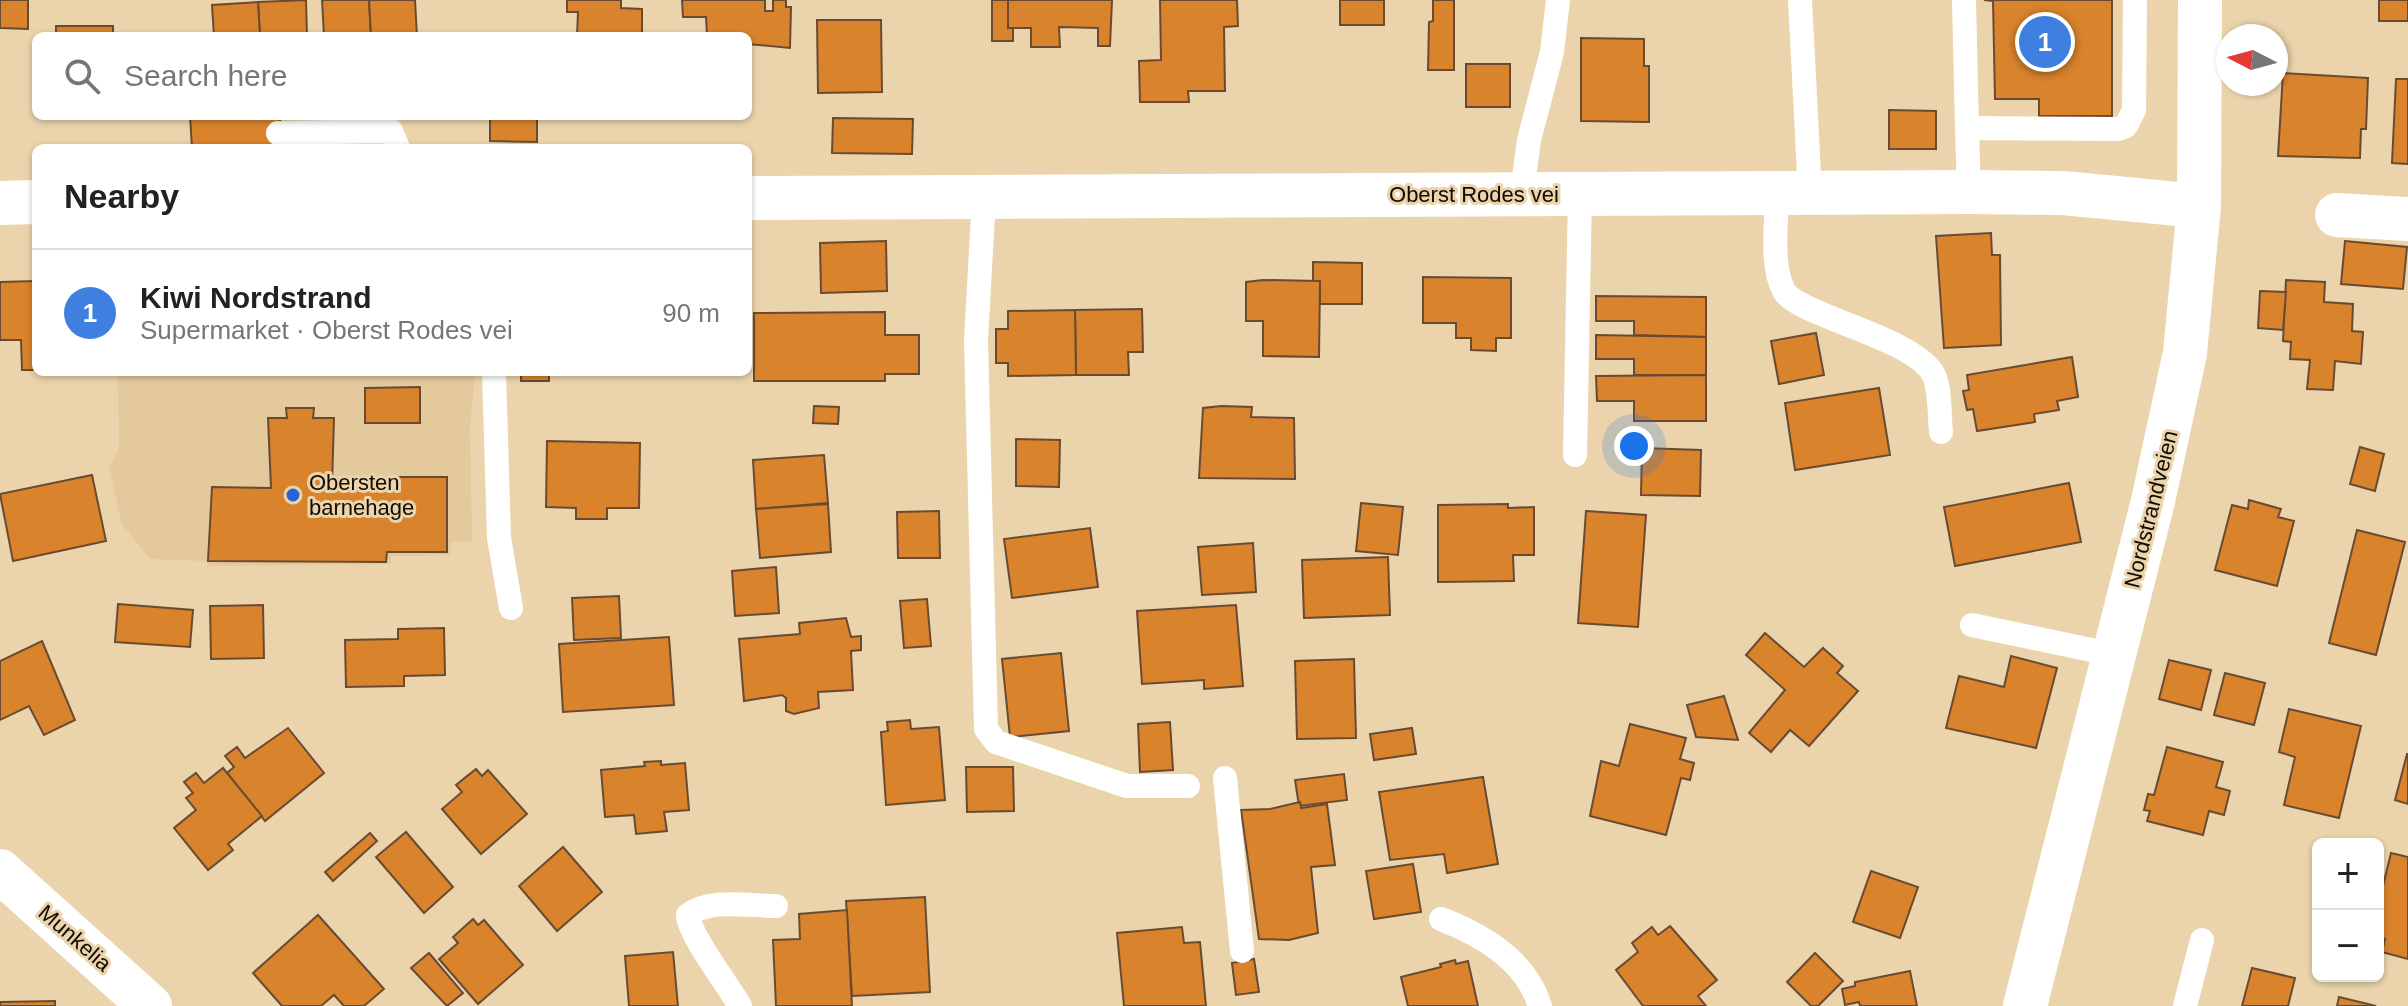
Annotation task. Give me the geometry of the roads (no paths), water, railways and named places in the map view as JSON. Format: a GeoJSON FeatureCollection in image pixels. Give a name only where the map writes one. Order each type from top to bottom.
{"type":"FeatureCollection","features":[{"type":"Feature","properties":{"kind":"street","name":"Nordstrandveien"},"geometry":{"type":"LineString","coordinates":[[2025,1006],[2177,400],[2191,303],[2199,206],[2200,0]]}},
{"type":"Feature","properties":{"kind":"street","name":"Oberst Rodes vei"},"geometry":{"type":"LineString","coordinates":[[752,198],[1969,192],[2063,193],[2199,206]]}},
{"type":"Feature","properties":{"kind":"street"},"geometry":{"type":"LineString","coordinates":[[0,203],[32,202]]}},
{"type":"Feature","properties":{"kind":"street"},"geometry":{"type":"LineString","coordinates":[[2337,215],[2408,219]]}},
{"type":"Feature","properties":{"kind":"street","name":"Munkelia"},"geometry":{"type":"LineString","coordinates":[[0,871],[150,1006]]}},
{"type":"Feature","properties":{"kind":"lane"},"geometry":{"type":"LineString","coordinates":[[1522,193],[1529,140],[1552,52],[1558,0]]}},
{"type":"Feature","properties":{"kind":"lane"},"geometry":{"type":"LineString","coordinates":[[1800,0],[1793,193],[1777,264],[1782,288],[1791,301],[1846,321],[1920,359],[1934,374],[1941,432]]}},
{"type":"Feature","properties":{"kind":"lane"},"geometry":{"type":"LineString","coordinates":[[1964,0],[1969,192]]}},
{"type":"Feature","properties":{"kind":"lane"},"geometry":{"type":"LineString","coordinates":[[1967,128],[2118,129],[2126,126],[2134,110],[2135,0]]}},
{"type":"Feature","properties":{"kind":"lane"},"geometry":{"type":"LineString","coordinates":[[278,133],[391,131],[396,144]]}},
{"type":"Feature","properties":{"kind":"lane"},"geometry":{"type":"LineString","coordinates":[[1575,455],[1580,194]]}},
{"type":"Feature","properties":{"kind":"lane"},"geometry":{"type":"LineString","coordinates":[[984,197],[976,341],[986,729],[996,742],[1127,786],[1188,786]]}},
{"type":"Feature","properties":{"kind":"lane"},"geometry":{"type":"LineString","coordinates":[[494,376],[499,538],[511,608]]}},
{"type":"Feature","properties":{"kind":"lane"},"geometry":{"type":"LineString","coordinates":[[1972,625],[2115,655]]}},
{"type":"Feature","properties":{"kind":"lane"},"geometry":{"type":"LineString","coordinates":[[1225,778],[1242,951]]}},
{"type":"Feature","properties":{"kind":"lane"},"geometry":{"type":"LineString","coordinates":[[740,1006],[722,974],[692,933],[688,915],[698,907],[776,906]]}},
{"type":"Feature","properties":{"kind":"lane"},"geometry":{"type":"LineString","coordinates":[[1441,919],[1473,932],[1515,964],[1540,1006]]}},
{"type":"Feature","properties":{"kind":"lane"},"geometry":{"type":"LineString","coordinates":[[2185,1006],[2202,940]]}},
{"type":"Feature","properties":{"kind":"place","name":"Kiwi Nordstrand"},"geometry":{"type":"Point","coordinates":[2045,42]}},
{"type":"Feature","properties":{"kind":"place","name":"Obersten barnehage"},"geometry":{"type":"Point","coordinates":[293,495]}}]}
